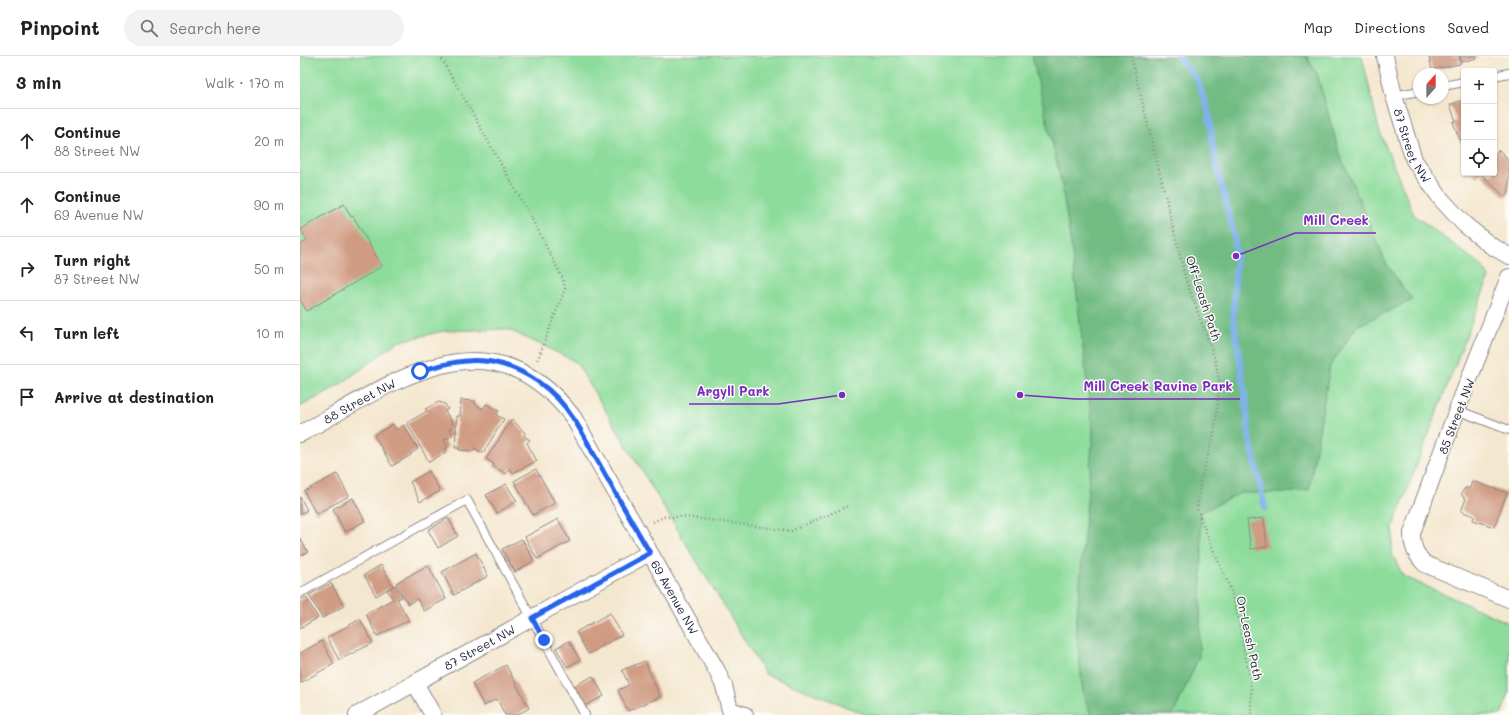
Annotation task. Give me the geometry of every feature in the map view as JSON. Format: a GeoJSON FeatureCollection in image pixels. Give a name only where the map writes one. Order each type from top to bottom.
{"type":"FeatureCollection","features":[{"type":"Feature","properties":{"kind":"street","name":"87 Street NW"},"geometry":{"type":"LineString","coordinates":[[1384,56],[1394,96],[1414,160],[1441,199],[1464,224],[1490,244],[1509,256]]}},
{"type":"Feature","properties":{"kind":"street","name":"85 Street NW"},"geometry":{"type":"LineString","coordinates":[[1509,278],[1457,410],[1412,533],[1412,544],[1417,556],[1425,564],[1438,571],[1509,599]]}},
{"type":"Feature","properties":{"kind":"street","name":"88 Street NW"},"geometry":{"type":"LineString","coordinates":[[300,434],[394,383],[420,371],[455,362],[491,361]]}},
{"type":"Feature","properties":{"kind":"street","name":"69 Avenue NW"},"geometry":{"type":"LineString","coordinates":[[491,361],[508,366],[538,382],[551,392],[573,417],[717,671],[735,713]]}},
{"type":"Feature","properties":{"kind":"street","name":"87 Street NW"},"geometry":{"type":"LineString","coordinates":[[357,715],[650,553]]}},
{"type":"Feature","properties":{"kind":"street"},"geometry":{"type":"LineString","coordinates":[[415,683],[433,715]]}},
{"type":"Feature","properties":{"kind":"lane"},"geometry":{"type":"LineString","coordinates":[[1497,75],[1509,73]]}},
{"type":"Feature","properties":{"kind":"lane"},"geometry":{"type":"LineString","coordinates":[[1449,85],[1461,83]]}},
{"type":"Feature","properties":{"kind":"lane"},"geometry":{"type":"LineString","coordinates":[[1394,96],[1413,92]]}},
{"type":"Feature","properties":{"kind":"lane"},"geometry":{"type":"LineString","coordinates":[[1457,410],[1509,430]]}},
{"type":"Feature","properties":{"kind":"lane"},"geometry":{"type":"LineString","coordinates":[[300,593],[467,500],[585,715]]}},
{"type":"Feature","properties":{"kind":"path"},"geometry":{"type":"LineString","coordinates":[[440,56],[532,219],[543,242],[555,260],[563,279],[564,289],[538,361]]}},
{"type":"Feature","properties":{"kind":"path","name":"Off-Leash Path"},"geometry":{"type":"LineString","coordinates":[[1131,56],[1186,280],[1215,359],[1218,380],[1214,435],[1201,478],[1197,509],[1210,546]]}},
{"type":"Feature","properties":{"kind":"path"},"geometry":{"type":"LineString","coordinates":[[653,522],[664,516],[686,517],[791,530],[848,506]]}},
{"type":"Feature","properties":{"kind":"path","name":"On-Leash Path"},"geometry":{"type":"LineString","coordinates":[[1210,546],[1231,590],[1239,622],[1251,687],[1251,715]]}},
{"type":"Feature","properties":{"kind":"green space"},"geometry":{"type":"Polygon","coordinates":[[[300,56],[1362,56],[1379,130],[1414,215],[1482,266],[1489,277],[1393,527],[1392,554],[1403,576],[1509,623],[1509,694],[1501,715],[867,715],[765,674],[576,362],[507,329],[443,331],[397,342],[341,384],[300,407],[300,56]]]}},
{"type":"Feature","properties":{"kind":"green space"},"geometry":{"type":"Polygon","coordinates":[[[1032,56],[1306,56],[1317,74],[1339,152],[1387,265],[1412,300],[1357,326],[1330,366],[1309,490],[1284,493],[1240,493],[1200,513],[1202,556],[1199,657],[1173,715],[1091,715],[1083,694],[1076,627],[1093,433],[1071,245],[1062,185],[1032,56]]]}},
{"type":"Feature","properties":{"kind":"building"},"geometry":{"type":"Polygon","coordinates":[[[1429,56],[1459,56],[1460,64],[1441,68],[1432,68],[1429,56]]]}},
{"type":"Feature","properties":{"kind":"building"},"geometry":{"type":"Polygon","coordinates":[[[1460,56],[1477,56],[1477,58],[1461,62],[1460,56]]]}},
{"type":"Feature","properties":{"kind":"building"},"geometry":{"type":"Polygon","coordinates":[[[1461,100],[1461,143],[1453,122],[1456,121],[1450,105],[1461,100]]]}},
{"type":"Feature","properties":{"kind":"building"},"geometry":{"type":"Polygon","coordinates":[[[1499,150],[1509,160],[1509,193],[1505,197],[1483,176],[1497,176],[1497,152],[1499,150]]]}},
{"type":"Feature","properties":{"kind":"building"},"geometry":{"type":"Polygon","coordinates":[[[344,204],[351,217],[353,216],[382,266],[307,311],[300,300],[300,245],[307,241],[301,229],[344,204]]]}},
{"type":"Feature","properties":{"kind":"building"},"geometry":{"type":"Polygon","coordinates":[[[461,400],[475,401],[475,404],[483,409],[486,404],[499,411],[496,415],[504,419],[483,453],[474,448],[474,451],[459,450],[459,448],[455,448],[457,416],[460,416],[461,400]]]}},
{"type":"Feature","properties":{"kind":"building"},"geometry":{"type":"Polygon","coordinates":[[[439,402],[445,404],[448,409],[445,411],[454,426],[449,429],[453,435],[444,440],[448,447],[445,449],[446,452],[429,462],[407,423],[427,411],[425,409],[439,402]]]}},
{"type":"Feature","properties":{"kind":"building"},"geometry":{"type":"Polygon","coordinates":[[[512,419],[525,433],[524,436],[530,440],[527,443],[537,461],[513,473],[510,468],[506,474],[493,466],[494,464],[486,459],[512,419]]]}},
{"type":"Feature","properties":{"kind":"building"},"geometry":{"type":"Polygon","coordinates":[[[393,424],[397,430],[404,425],[418,449],[392,466],[374,435],[393,424]]]}},
{"type":"Feature","properties":{"kind":"building"},"geometry":{"type":"Polygon","coordinates":[[[536,469],[555,503],[533,515],[514,481],[536,469]]]}},
{"type":"Feature","properties":{"kind":"building"},"geometry":{"type":"Polygon","coordinates":[[[429,471],[440,491],[420,502],[410,482],[429,471]]]}},
{"type":"Feature","properties":{"kind":"building"},"geometry":{"type":"Polygon","coordinates":[[[337,474],[349,496],[316,514],[304,491],[337,474]]]}},
{"type":"Feature","properties":{"kind":"building"},"geometry":{"type":"Polygon","coordinates":[[[1472,481],[1507,493],[1494,527],[1473,520],[1474,516],[1461,511],[1466,499],[1462,496],[1462,492],[1465,488],[1470,488],[1472,481]]]}},
{"type":"Feature","properties":{"kind":"building"},"geometry":{"type":"Polygon","coordinates":[[[506,484],[517,501],[497,513],[486,495],[506,484]]]}},
{"type":"Feature","properties":{"kind":"building"},"geometry":{"type":"Polygon","coordinates":[[[300,497],[307,510],[300,514],[300,497]]]}},
{"type":"Feature","properties":{"kind":"building"},"geometry":{"type":"Polygon","coordinates":[[[353,498],[365,521],[345,532],[333,509],[353,498]]]}},
{"type":"Feature","properties":{"kind":"building"},"geometry":{"type":"Polygon","coordinates":[[[448,518],[458,536],[438,548],[428,530],[448,518]]]}},
{"type":"Feature","properties":{"kind":"building"},"geometry":{"type":"Polygon","coordinates":[[[1264,518],[1267,547],[1251,549],[1247,520],[1264,518]]]}},
{"type":"Feature","properties":{"kind":"building"},"geometry":{"type":"Polygon","coordinates":[[[558,519],[570,541],[537,559],[525,537],[558,519]]]}},
{"type":"Feature","properties":{"kind":"building"},"geometry":{"type":"Polygon","coordinates":[[[300,538],[308,552],[300,556],[300,538]]]}},
{"type":"Feature","properties":{"kind":"building"},"geometry":{"type":"Polygon","coordinates":[[[522,539],[534,561],[515,572],[502,549],[522,539]]]}},
{"type":"Feature","properties":{"kind":"building"},"geometry":{"type":"Polygon","coordinates":[[[476,553],[488,576],[454,595],[442,572],[476,553]]]}},
{"type":"Feature","properties":{"kind":"building"},"geometry":{"type":"Polygon","coordinates":[[[381,565],[393,586],[376,596],[364,575],[381,565]]]}},
{"type":"Feature","properties":{"kind":"building"},"geometry":{"type":"Polygon","coordinates":[[[428,565],[446,599],[424,611],[417,599],[408,604],[396,583],[428,565]]]}},
{"type":"Feature","properties":{"kind":"building"},"geometry":{"type":"Polygon","coordinates":[[[331,583],[344,606],[322,618],[309,595],[331,583]]]}},
{"type":"Feature","properties":{"kind":"building"},"geometry":{"type":"Polygon","coordinates":[[[395,585],[402,597],[397,599],[409,620],[377,636],[366,614],[393,599],[387,590],[395,585]]]}},
{"type":"Feature","properties":{"kind":"building"},"geometry":{"type":"Polygon","coordinates":[[[306,597],[318,618],[300,628],[300,600],[306,597]]]}},
{"type":"Feature","properties":{"kind":"building"},"geometry":{"type":"Polygon","coordinates":[[[610,613],[622,635],[588,654],[576,632],[610,613]]]}},
{"type":"Feature","properties":{"kind":"building"},"geometry":{"type":"Polygon","coordinates":[[[360,619],[373,643],[339,660],[327,638],[360,619]]]}},
{"type":"Feature","properties":{"kind":"building"},"geometry":{"type":"Polygon","coordinates":[[[322,641],[334,664],[300,683],[300,653],[322,641]]]}},
{"type":"Feature","properties":{"kind":"building"},"geometry":{"type":"Polygon","coordinates":[[[569,641],[580,660],[567,667],[556,648],[569,641]]]}},
{"type":"Feature","properties":{"kind":"building"},"geometry":{"type":"Polygon","coordinates":[[[645,661],[660,697],[628,711],[618,690],[629,685],[622,670],[645,661]]]}},
{"type":"Feature","properties":{"kind":"building"},"geometry":{"type":"Polygon","coordinates":[[[506,665],[529,708],[517,715],[505,715],[497,699],[484,706],[472,683],[506,665]]]}},
{"type":"Feature","properties":{"kind":"building"},"geometry":{"type":"Polygon","coordinates":[[[593,676],[604,696],[584,706],[574,686],[593,676]]]}},
{"type":"Feature","properties":{"kind":"waterway"},"geometry":{"type":"LineString","coordinates":[[1177,56],[1197,79],[1208,110],[1215,159],[1234,235],[1236,256],[1233,317],[1245,394],[1249,436],[1265,508]]}},
{"type":"Feature","properties":{"kind":"place","name":"Mill Creek"},"geometry":{"type":"Point","coordinates":[1236,256]}},
{"type":"Feature","properties":{"kind":"place","name":"Argyll Park"},"geometry":{"type":"Point","coordinates":[842,395]}},
{"type":"Feature","properties":{"kind":"place","name":"Mill Creek Ravine Park"},"geometry":{"type":"Point","coordinates":[1020,395]}},
{"type":"Feature","properties":{"kind":"route"},"geometry":{"type":"LineString","coordinates":[[420,371],[455,362],[491,361],[508,366],[523,373],[551,392],[573,417],[650,553],[532,618],[544,640]]}}]}
